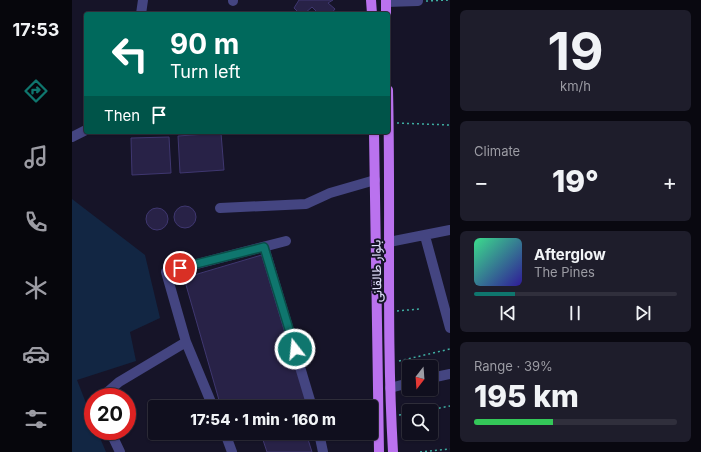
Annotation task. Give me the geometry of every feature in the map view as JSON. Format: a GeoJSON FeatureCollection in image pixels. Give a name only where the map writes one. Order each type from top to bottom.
{"type":"FeatureCollection","features":[{"type":"Feature","properties":{"kind":"main road"},"geometry":{"type":"LineString","coordinates":[[371,0],[372,12]]}},
{"type":"Feature","properties":{"kind":"main road"},"geometry":{"type":"LineString","coordinates":[[386,1],[386,12]]}},
{"type":"Feature","properties":{"kind":"main road","name":"بلوار طالقانی"},"geometry":{"type":"LineString","coordinates":[[374,134],[380,452]]}},
{"type":"Feature","properties":{"kind":"main road","name":"بلوار طالقانی"},"geometry":{"type":"LineString","coordinates":[[389,134],[390,388],[392,452]]}},
{"type":"Feature","properties":{"kind":"street"},"geometry":{"type":"LineString","coordinates":[[141,12],[143,0]]}},
{"type":"Feature","properties":{"kind":"street"},"geometry":{"type":"LineString","coordinates":[[386,1],[418,0]]}},
{"type":"Feature","properties":{"kind":"street"},"geometry":{"type":"LineString","coordinates":[[72,137],[84,131]]}},
{"type":"Feature","properties":{"kind":"street"},"geometry":{"type":"LineString","coordinates":[[220,208],[306,204],[330,193],[375,180]]}},
{"type":"Feature","properties":{"kind":"street"},"geometry":{"type":"LineString","coordinates":[[389,242],[426,236],[450,230]]}},
{"type":"Feature","properties":{"kind":"street"},"geometry":{"type":"LineString","coordinates":[[426,236],[450,328]]}},
{"type":"Feature","properties":{"kind":"street"},"geometry":{"type":"LineString","coordinates":[[210,400],[186,342],[166,272],[286,242]]}},
{"type":"Feature","properties":{"kind":"street"},"geometry":{"type":"LineString","coordinates":[[264,247],[310,400]]}},
{"type":"Feature","properties":{"kind":"street"},"geometry":{"type":"LineString","coordinates":[[113,388],[186,342]]}},
{"type":"Feature","properties":{"kind":"street"},"geometry":{"type":"LineString","coordinates":[[438,377],[450,374]]}},
{"type":"Feature","properties":{"kind":"street"},"geometry":{"type":"LineString","coordinates":[[390,388],[402,385]]}},
{"type":"Feature","properties":{"kind":"street"},"geometry":{"type":"LineString","coordinates":[[114,440],[120,452]]}},
{"type":"Feature","properties":{"kind":"street"},"geometry":{"type":"LineString","coordinates":[[227,440],[232,452]]}},
{"type":"Feature","properties":{"kind":"street"},"geometry":{"type":"LineString","coordinates":[[320,440],[323,452]]}},
{"type":"Feature","properties":{"kind":"path"},"geometry":{"type":"LineString","coordinates":[[418,0],[450,0]]}},
{"type":"Feature","properties":{"kind":"path"},"geometry":{"type":"LineString","coordinates":[[390,122],[450,125]]}},
{"type":"Feature","properties":{"kind":"path"},"geometry":{"type":"LineString","coordinates":[[390,311],[419,309]]}},
{"type":"Feature","properties":{"kind":"path"},"geometry":{"type":"LineString","coordinates":[[390,364],[450,349]]}},
{"type":"Feature","properties":{"kind":"path"},"geometry":{"type":"LineString","coordinates":[[438,408],[450,406]]}},
{"type":"Feature","properties":{"kind":"path"},"geometry":{"type":"LineString","coordinates":[[420,452],[450,449]]}},
{"type":"Feature","properties":{"kind":"water"},"geometry":{"type":"Polygon","coordinates":[[[72,199],[145,255],[160,318],[130,332],[136,361],[77,380],[84,398],[84,440],[101,440],[106,452],[72,452],[72,199]]]}},
{"type":"Feature","properties":{"kind":"building"},"geometry":{"type":"Polygon","coordinates":[[[299,0],[333,0],[328,3],[335,9],[333,12],[317,12],[312,7],[306,12],[298,12],[294,8],[299,0]]]}},
{"type":"Feature","properties":{"kind":"building"},"geometry":{"type":"Polygon","coordinates":[[[221,134],[224,170],[180,173],[178,136],[221,134]]]}},
{"type":"Feature","properties":{"kind":"building"},"geometry":{"type":"Polygon","coordinates":[[[169,137],[171,173],[132,175],[131,138],[169,137]]]}},
{"type":"Feature","properties":{"kind":"building"},"geometry":{"type":"Polygon","coordinates":[[[185,206],[193,209],[196,217],[193,225],[185,228],[177,225],[174,217],[177,209],[185,206]]]}},
{"type":"Feature","properties":{"kind":"building"},"geometry":{"type":"Polygon","coordinates":[[[157,208],[161,209],[167,215],[167,223],[161,229],[157,230],[153,229],[147,223],[146,219],[147,215],[153,209],[157,208]]]}},
{"type":"Feature","properties":{"kind":"building"},"geometry":{"type":"Polygon","coordinates":[[[265,254],[307,400],[219,400],[184,278],[265,254]]]}},
{"type":"Feature","properties":{"kind":"building"},"geometry":{"type":"Polygon","coordinates":[[[263,440],[308,440],[312,452],[267,452],[263,440]]]}},
{"type":"Feature","properties":{"kind":"route"},"geometry":{"type":"LineString","coordinates":[[180,268],[264,247],[295,349]]}}]}
